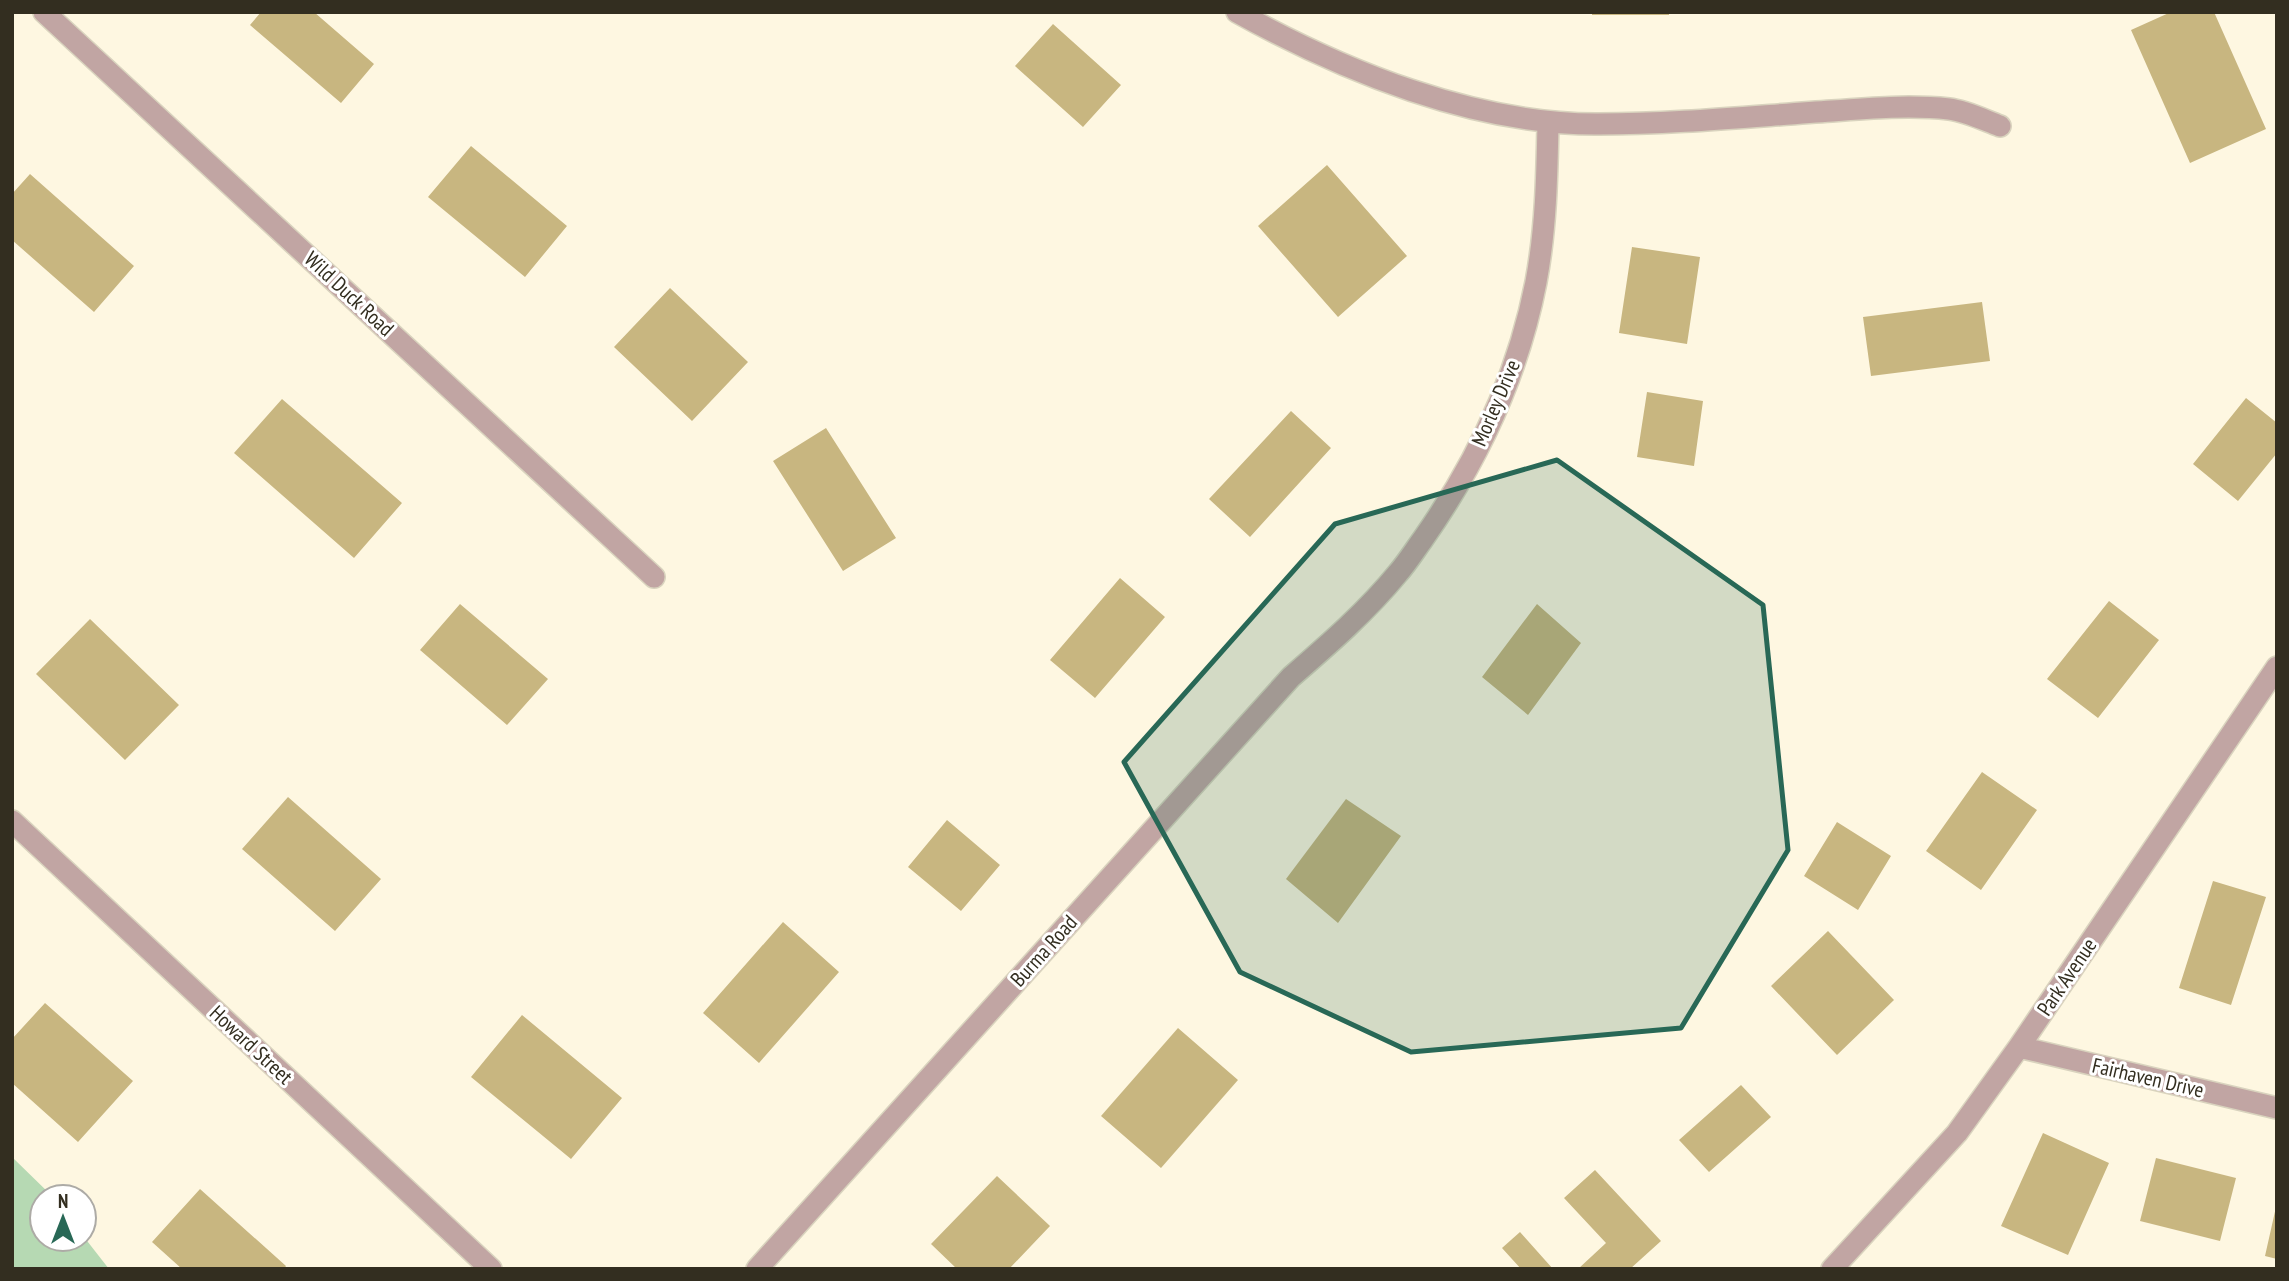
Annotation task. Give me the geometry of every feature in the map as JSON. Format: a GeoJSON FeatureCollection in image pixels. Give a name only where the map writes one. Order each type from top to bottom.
{"type":"FeatureCollection","features":[{"type":"Feature","properties":{"kind":"street","name":"Wild Duck Road"},"geometry":{"type":"LineString","coordinates":[[44,12],[654,577]]}},
{"type":"Feature","properties":{"kind":"street"},"geometry":{"type":"LineString","coordinates":[[1237,12],[1290,41],[1374,78],[1462,105],[1548,122],[1633,123],[1886,108],[1952,109],[2000,125]]}},
{"type":"Feature","properties":{"kind":"street","name":"Morley Drive"},"geometry":{"type":"LineString","coordinates":[[1336,638],[1399,573],[1452,497],[1490,425],[1515,360],[1536,282],[1547,203],[1548,122]]}},
{"type":"Feature","properties":{"kind":"street","name":"Burma Road"},"geometry":{"type":"LineString","coordinates":[[757,1269],[1291,677],[1336,638]]}},
{"type":"Feature","properties":{"kind":"street","name":"Park Avenue"},"geometry":{"type":"LineString","coordinates":[[1832,1269],[1957,1133],[2019,1048],[2277,667]]}},
{"type":"Feature","properties":{"kind":"street","name":"Howard Street"},"geometry":{"type":"LineString","coordinates":[[12,821],[491,1269]]}},
{"type":"Feature","properties":{"kind":"street","name":"Fairhaven Drive"},"geometry":{"type":"LineString","coordinates":[[2019,1048],[2277,1108]]}},
{"type":"Feature","properties":{"kind":"highlighted area"},"geometry":{"type":"Polygon","coordinates":[[[1557,460],[1763,605],[1788,850],[1681,1028],[1411,1052],[1240,972],[1124,762],[1335,524],[1557,460]]]}},
{"type":"Feature","properties":{"kind":"green space"},"geometry":{"type":"Polygon","coordinates":[[[12,1157],[39,1183],[28,1183],[28,1253],[96,1253],[109,1269],[12,1269],[12,1157]]]}},
{"type":"Feature","properties":{"kind":"building"},"geometry":{"type":"Polygon","coordinates":[[[261,12],[314,12],[374,64],[341,103],[250,25],[261,12]]]}},
{"type":"Feature","properties":{"kind":"building"},"geometry":{"type":"Polygon","coordinates":[[[1592,12],[1669,12],[1669,15],[1592,15],[1592,12]]]}},
{"type":"Feature","properties":{"kind":"building"},"geometry":{"type":"Polygon","coordinates":[[[2171,12],[2214,12],[2266,129],[2190,163],[2131,30],[2171,12]]]}},
{"type":"Feature","properties":{"kind":"building"},"geometry":{"type":"Polygon","coordinates":[[[1053,24],[1121,85],[1083,127],[1015,66],[1053,24]]]}},
{"type":"Feature","properties":{"kind":"building"},"geometry":{"type":"Polygon","coordinates":[[[471,146],[567,226],[525,277],[428,197],[471,146]]]}},
{"type":"Feature","properties":{"kind":"building"},"geometry":{"type":"Polygon","coordinates":[[[1327,165],[1407,256],[1338,317],[1258,226],[1327,165]]]}},
{"type":"Feature","properties":{"kind":"building"},"geometry":{"type":"Polygon","coordinates":[[[30,174],[134,266],[94,312],[12,240],[12,194],[30,174]]]}},
{"type":"Feature","properties":{"kind":"building"},"geometry":{"type":"Polygon","coordinates":[[[1632,247],[1700,257],[1687,344],[1619,333],[1632,247]]]}},
{"type":"Feature","properties":{"kind":"building"},"geometry":{"type":"Polygon","coordinates":[[[670,288],[748,362],[692,421],[614,347],[670,288]]]}},
{"type":"Feature","properties":{"kind":"building"},"geometry":{"type":"Polygon","coordinates":[[[1982,302],[1990,361],[1871,376],[1863,317],[1982,302]]]}},
{"type":"Feature","properties":{"kind":"building"},"geometry":{"type":"Polygon","coordinates":[[[1647,392],[1703,401],[1694,466],[1637,457],[1647,392]]]}},
{"type":"Feature","properties":{"kind":"building"},"geometry":{"type":"Polygon","coordinates":[[[2246,398],[2277,423],[2277,453],[2238,501],[2193,464],[2246,398]]]}},
{"type":"Feature","properties":{"kind":"building"},"geometry":{"type":"Polygon","coordinates":[[[282,399],[402,503],[354,558],[234,453],[282,399]]]}},
{"type":"Feature","properties":{"kind":"building"},"geometry":{"type":"Polygon","coordinates":[[[1291,411],[1331,448],[1250,537],[1209,499],[1291,411]]]}},
{"type":"Feature","properties":{"kind":"building"},"geometry":{"type":"Polygon","coordinates":[[[826,428],[896,538],[843,571],[773,461],[826,428]]]}},
{"type":"Feature","properties":{"kind":"building"},"geometry":{"type":"Polygon","coordinates":[[[1120,578],[1165,617],[1095,698],[1050,660],[1120,578]]]}},
{"type":"Feature","properties":{"kind":"building"},"geometry":{"type":"Polygon","coordinates":[[[2109,601],[2159,640],[2098,718],[2047,679],[2109,601]]]}},
{"type":"Feature","properties":{"kind":"building"},"geometry":{"type":"Polygon","coordinates":[[[460,604],[548,679],[507,725],[420,650],[460,604]]]}},
{"type":"Feature","properties":{"kind":"building"},"geometry":{"type":"Polygon","coordinates":[[[1537,604],[1581,643],[1528,715],[1482,677],[1537,604]]]}},
{"type":"Feature","properties":{"kind":"building"},"geometry":{"type":"Polygon","coordinates":[[[90,619],[179,705],[125,760],[36,674],[90,619]]]}},
{"type":"Feature","properties":{"kind":"building"},"geometry":{"type":"Polygon","coordinates":[[[1982,772],[2037,810],[1981,890],[1926,851],[1982,772]]]}},
{"type":"Feature","properties":{"kind":"building"},"geometry":{"type":"Polygon","coordinates":[[[288,797],[381,879],[335,931],[242,849],[288,797]]]}},
{"type":"Feature","properties":{"kind":"building"},"geometry":{"type":"Polygon","coordinates":[[[1346,799],[1401,836],[1338,923],[1286,879],[1346,799]]]}},
{"type":"Feature","properties":{"kind":"building"},"geometry":{"type":"Polygon","coordinates":[[[947,820],[1000,865],[961,911],[908,867],[947,820]]]}},
{"type":"Feature","properties":{"kind":"building"},"geometry":{"type":"Polygon","coordinates":[[[1837,822],[1891,856],[1858,910],[1804,876],[1837,822]]]}},
{"type":"Feature","properties":{"kind":"building"},"geometry":{"type":"Polygon","coordinates":[[[2213,881],[2266,897],[2231,1005],[2179,988],[2213,881]]]}},
{"type":"Feature","properties":{"kind":"building"},"geometry":{"type":"Polygon","coordinates":[[[783,922],[839,972],[759,1063],[703,1013],[783,922]]]}},
{"type":"Feature","properties":{"kind":"building"},"geometry":{"type":"Polygon","coordinates":[[[1828,931],[1894,1000],[1837,1055],[1771,986],[1828,931]]]}},
{"type":"Feature","properties":{"kind":"building"},"geometry":{"type":"Polygon","coordinates":[[[45,1003],[133,1081],[78,1142],[12,1083],[12,1039],[45,1003]]]}},
{"type":"Feature","properties":{"kind":"building"},"geometry":{"type":"Polygon","coordinates":[[[522,1015],[622,1098],[571,1159],[471,1077],[522,1015]]]}},
{"type":"Feature","properties":{"kind":"building"},"geometry":{"type":"Polygon","coordinates":[[[1178,1028],[1238,1080],[1161,1168],[1101,1116],[1178,1028]]]}},
{"type":"Feature","properties":{"kind":"building"},"geometry":{"type":"Polygon","coordinates":[[[1741,1085],[1771,1117],[1709,1172],[1679,1140],[1741,1085]]]}},
{"type":"Feature","properties":{"kind":"building"},"geometry":{"type":"Polygon","coordinates":[[[2043,1133],[2109,1163],[2068,1255],[2001,1226],[2043,1133]]]}},
{"type":"Feature","properties":{"kind":"building"},"geometry":{"type":"Polygon","coordinates":[[[2156,1158],[2236,1178],[2220,1241],[2140,1221],[2156,1158]]]}},
{"type":"Feature","properties":{"kind":"building"},"geometry":{"type":"Polygon","coordinates":[[[1595,1170],[1661,1241],[1630,1269],[1578,1269],[1606,1243],[1564,1198],[1595,1170]]]}},
{"type":"Feature","properties":{"kind":"building"},"geometry":{"type":"Polygon","coordinates":[[[997,1176],[1050,1226],[1009,1269],[957,1269],[931,1244],[997,1176]]]}},
{"type":"Feature","properties":{"kind":"building"},"geometry":{"type":"Polygon","coordinates":[[[200,1189],[286,1266],[284,1269],[182,1269],[152,1242],[200,1189]]]}},
{"type":"Feature","properties":{"kind":"building"},"geometry":{"type":"Polygon","coordinates":[[[2277,1207],[2277,1259],[2265,1256],[2277,1207]]]}},
{"type":"Feature","properties":{"kind":"building"},"geometry":{"type":"Polygon","coordinates":[[[1520,1232],[1553,1269],[1521,1269],[1502,1248],[1520,1232]]]}}]}
